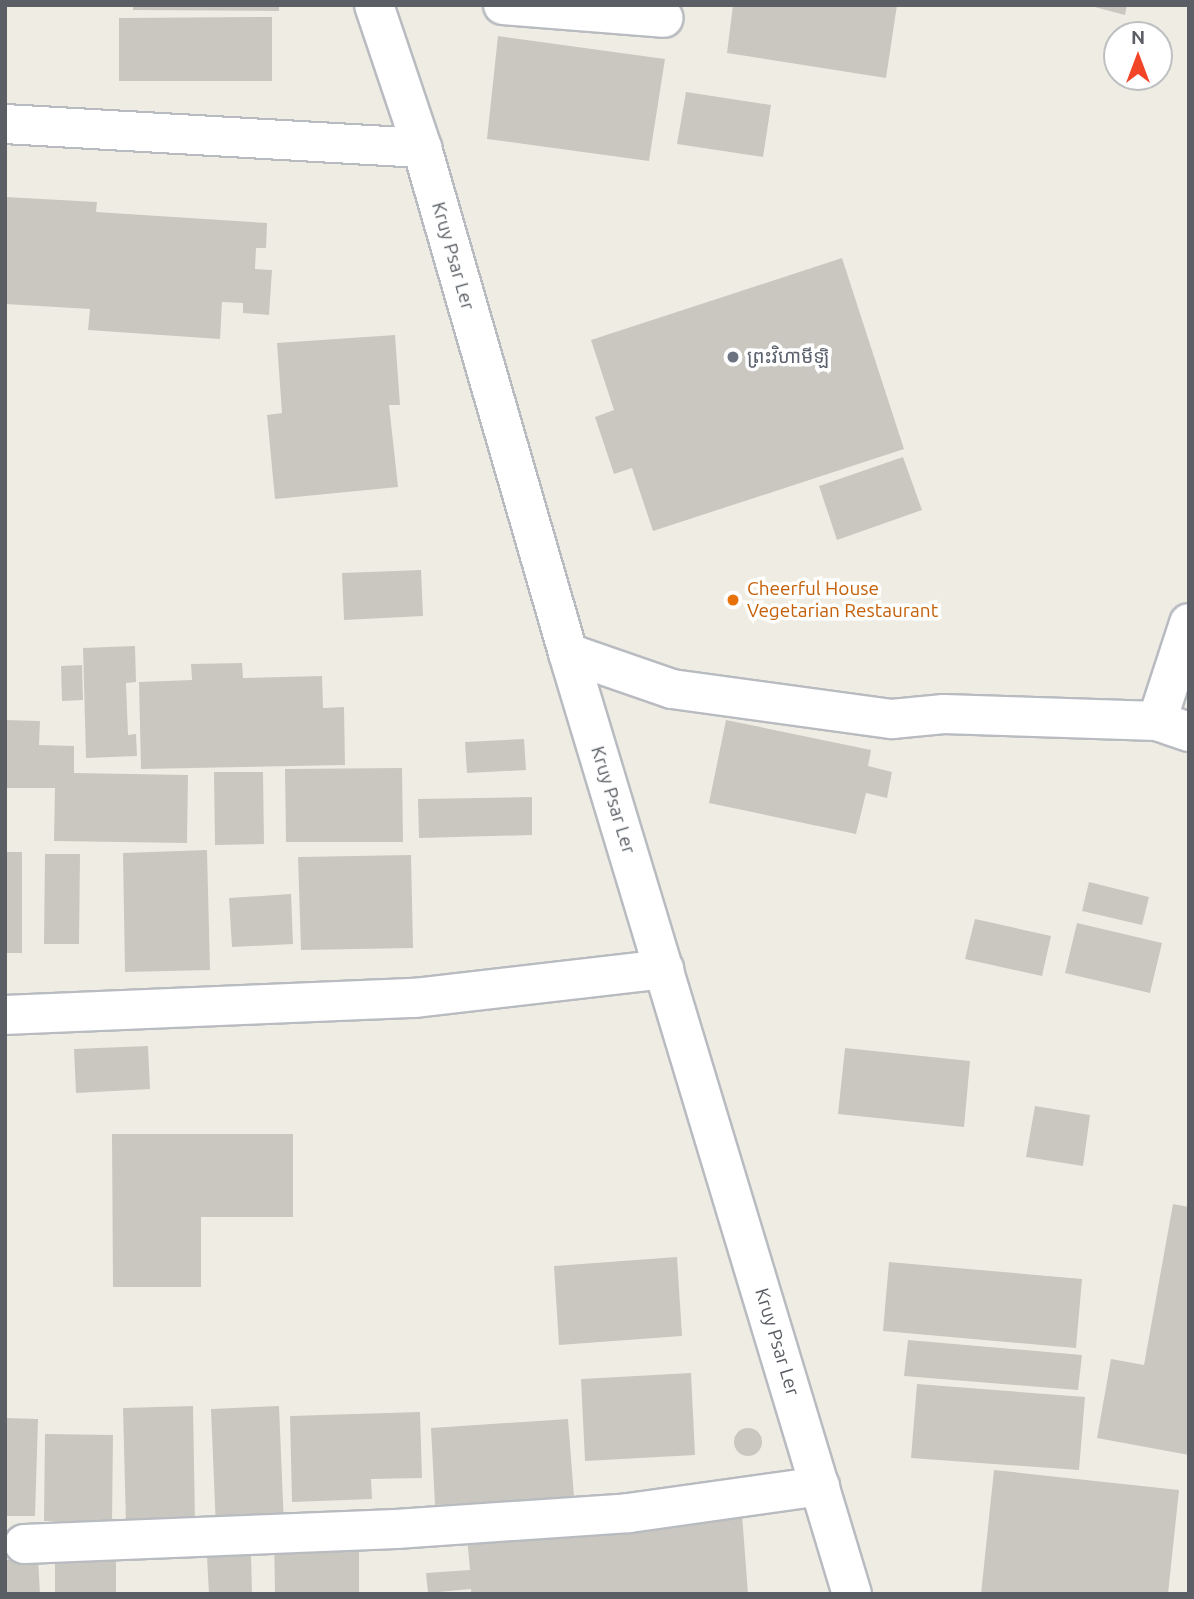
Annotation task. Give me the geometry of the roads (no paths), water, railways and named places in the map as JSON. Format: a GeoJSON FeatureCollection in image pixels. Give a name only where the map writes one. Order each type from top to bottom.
{"type":"FeatureCollection","features":[{"type":"Feature","properties":{"kind":"street","name":"Kruy Psar Ler"},"geometry":{"type":"LineString","coordinates":[[373,5],[422,148],[568,653],[852,1594]]}},
{"type":"Feature","properties":{"kind":"street"},"geometry":{"type":"LineString","coordinates":[[503,5],[663,18]]}},
{"type":"Feature","properties":{"kind":"street"},"geometry":{"type":"LineString","coordinates":[[5,124],[422,148]]}},
{"type":"Feature","properties":{"kind":"street"},"geometry":{"type":"LineString","coordinates":[[568,653],[672,688],[892,719],[944,714],[1173,726],[1189,623]]}},
{"type":"Feature","properties":{"kind":"street"},"geometry":{"type":"LineString","coordinates":[[5,1015],[415,998],[664,969]]}},
{"type":"Feature","properties":{"kind":"street"},"geometry":{"type":"LineString","coordinates":[[24,1544],[396,1529],[629,1513],[820,1486]]}},
{"type":"Feature","properties":{"kind":"place","name":"ព្រះវិហាមីឡិ"},"geometry":{"type":"Point","coordinates":[733,357]}},
{"type":"Feature","properties":{"kind":"place","name":"Cheerful House Vegetarian Restaurant"},"geometry":{"type":"Point","coordinates":[733,600]}}]}
